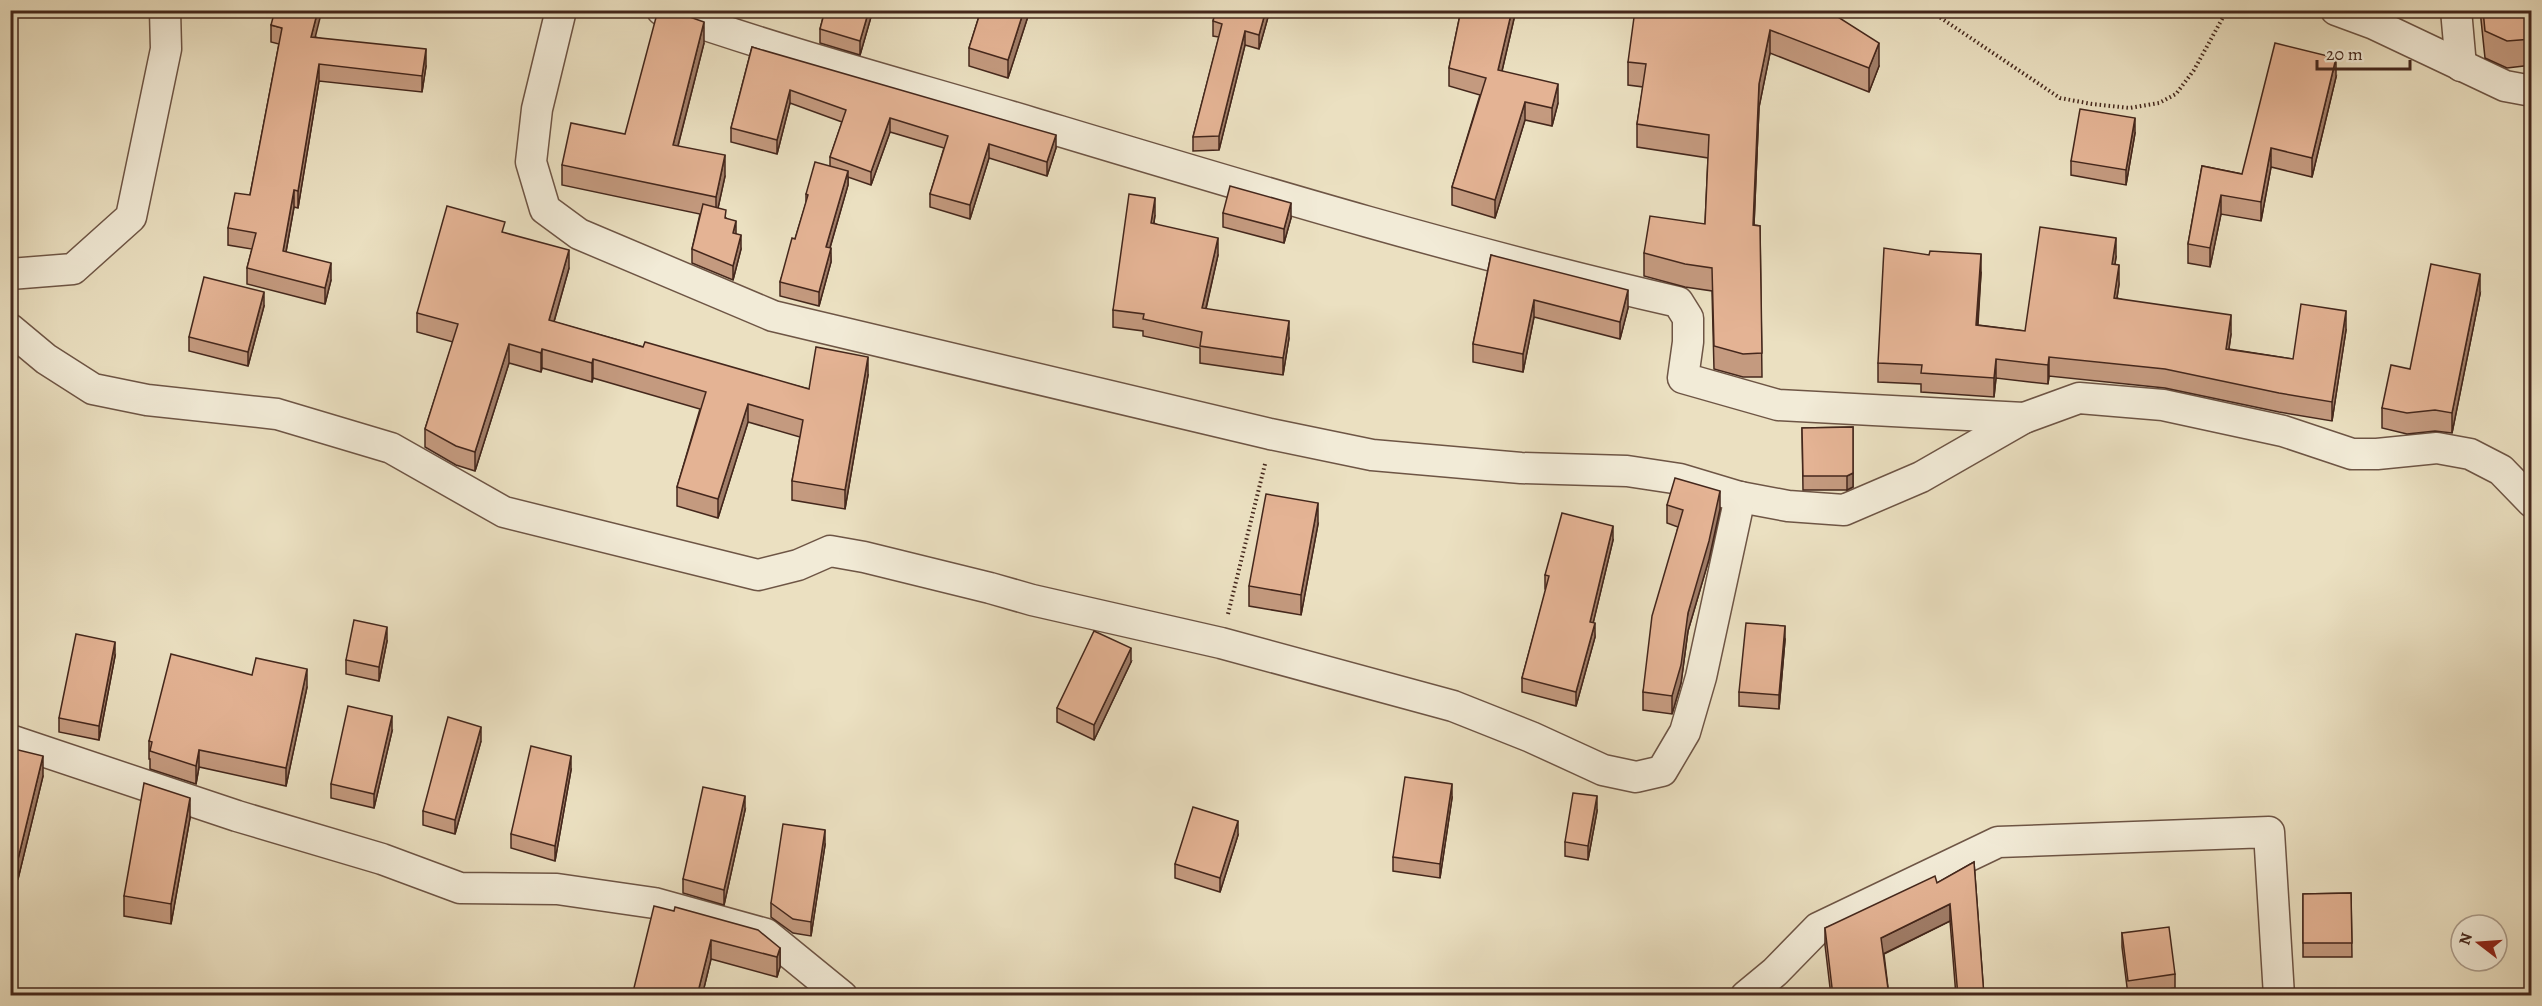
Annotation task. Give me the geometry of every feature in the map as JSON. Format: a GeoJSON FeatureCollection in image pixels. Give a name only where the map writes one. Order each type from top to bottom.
{"type":"FeatureCollection","features":[{"type":"Feature","properties":{"kind":"street"},"geometry":{"type":"LineString","coordinates":[[10,274],[73,269],[130,217],[166,49],[165,10]]}},
{"type":"Feature","properties":{"kind":"street"},"geometry":{"type":"LineString","coordinates":[[561,10],[537,109],[531,162],[545,209],[579,234],[773,316],[1270,434],[1372,455],[1521,468],[1627,471],[1680,479],[1740,497],[1788,506],[1844,510],[1921,477],[2024,418],[2079,398],[2163,405],[2283,431],[2352,454],[2437,448],[2470,454],[2501,470],[2532,502]]}},
{"type":"Feature","properties":{"kind":"street"},"geometry":{"type":"LineString","coordinates":[[662,10],[760,44],[1294,201],[1589,281],[1678,302],[1688,318],[1688,342],[1683,378],[1778,405],[2024,418]]}},
{"type":"Feature","properties":{"kind":"street"},"geometry":{"type":"LineString","coordinates":[[2336,10],[2374,24],[2505,86],[2532,92]]}},
{"type":"Feature","properties":{"kind":"street"},"geometry":{"type":"LineString","coordinates":[[2456,10],[2461,66]]}},
{"type":"Feature","properties":{"kind":"street"},"geometry":{"type":"LineString","coordinates":[[10,328],[46,359],[93,389],[147,400],[277,414],[391,448],[504,512],[758,575],[798,565],[830,551],[924,571],[1032,600],[1221,644],[1453,706],[1531,737],[1603,770],[1636,777],[1662,771],[1685,732],[1701,677],[1740,497]]}},
{"type":"Feature","properties":{"kind":"street"},"geometry":{"type":"LineString","coordinates":[[10,740],[237,816],[382,859],[460,888],[557,889],[654,903],[766,933],[842,996]]}},
{"type":"Feature","properties":{"kind":"street"},"geometry":{"type":"LineString","coordinates":[[1746,996],[1775,972],[1818,928],[1998,842],[2268,832],[2279,996]]}},
{"type":"Feature","properties":{"kind":"path"},"geometry":{"type":"LineString","coordinates":[[1929,10],[2060,98],[2130,108],[2159,103],[2176,94],[2194,70],[2227,10]]}},
{"type":"Feature","properties":{"kind":"path"},"geometry":{"type":"LineString","coordinates":[[1221,644],[1263,476],[1270,434]]}},
{"type":"Feature","properties":{"kind":"building"},"geometry":{"type":"Polygon","coordinates":[[[275,10],[318,10],[311,37],[426,49],[422,76],[319,64],[298,191],[294,190],[283,251],[331,263],[325,288],[247,268],[256,233],[228,228],[235,193],[250,195],[282,28],[271,25],[275,10]]]}},
{"type":"Feature","properties":{"kind":"building"},"geometry":{"type":"Polygon","coordinates":[[[658,10],[670,10],[704,22],[673,145],[725,155],[716,197],[562,165],[571,123],[625,134],[658,10]]]}},
{"type":"Feature","properties":{"kind":"building"},"geometry":{"type":"Polygon","coordinates":[[[825,10],[869,10],[860,41],[820,29],[825,10]]]}},
{"type":"Feature","properties":{"kind":"building"},"geometry":{"type":"Polygon","coordinates":[[[981,10],[1024,10],[1008,60],[969,48],[981,10]]]}},
{"type":"Feature","properties":{"kind":"building"},"geometry":{"type":"Polygon","coordinates":[[[1216,10],[1266,10],[1259,35],[1245,31],[1219,136],[1193,137],[1222,24],[1213,21],[1216,10]]]}},
{"type":"Feature","properties":{"kind":"building"},"geometry":{"type":"Polygon","coordinates":[[[1461,10],[1512,10],[1498,70],[1558,84],[1552,108],[1525,102],[1495,200],[1452,187],[1486,78],[1449,68],[1461,10]]]}},
{"type":"Feature","properties":{"kind":"building"},"geometry":{"type":"Polygon","coordinates":[[[1635,10],[1827,10],[1879,43],[1869,68],[1770,30],[1759,84],[1753,225],[1760,226],[1762,353],[1743,354],[1714,346],[1712,268],[1685,264],[1644,253],[1650,216],[1705,224],[1709,135],[1637,124],[1646,64],[1628,62],[1635,10]]]}},
{"type":"Feature","properties":{"kind":"building"},"geometry":{"type":"Polygon","coordinates":[[[2483,10],[2529,10],[2532,39],[2507,41],[2485,31],[2483,10]]]}},
{"type":"Feature","properties":{"kind":"building"},"geometry":{"type":"Polygon","coordinates":[[[2275,43],[2336,58],[2312,158],[2271,148],[2261,202],[2221,195],[2210,248],[2188,244],[2202,166],[2242,174],[2275,43]]]}},
{"type":"Feature","properties":{"kind":"building"},"geometry":{"type":"Polygon","coordinates":[[[752,47],[1056,135],[1047,162],[989,144],[970,205],[930,194],[948,136],[890,118],[871,172],[830,157],[846,110],[790,90],[777,140],[731,128],[752,47]]]}},
{"type":"Feature","properties":{"kind":"building"},"geometry":{"type":"Polygon","coordinates":[[[2080,109],[2135,118],[2126,170],[2071,161],[2080,109]]]}},
{"type":"Feature","properties":{"kind":"building"},"geometry":{"type":"Polygon","coordinates":[[[815,162],[848,171],[826,247],[831,248],[819,292],[780,282],[792,238],[795,239],[808,195],[806,194],[815,162]]]}},
{"type":"Feature","properties":{"kind":"building"},"geometry":{"type":"Polygon","coordinates":[[[1230,186],[1291,203],[1284,229],[1223,213],[1230,186]]]}},
{"type":"Feature","properties":{"kind":"building"},"geometry":{"type":"Polygon","coordinates":[[[1129,194],[1155,198],[1151,223],[1218,238],[1202,308],[1289,321],[1283,358],[1200,346],[1202,332],[1143,319],[1144,314],[1113,310],[1129,194]]]}},
{"type":"Feature","properties":{"kind":"building"},"geometry":{"type":"Polygon","coordinates":[[[703,204],[726,210],[725,218],[736,221],[733,233],[741,235],[733,266],[692,249],[703,204]]]}},
{"type":"Feature","properties":{"kind":"building"},"geometry":{"type":"Polygon","coordinates":[[[447,206],[505,222],[502,232],[569,250],[549,320],[643,347],[645,342],[809,389],[816,347],[868,357],[845,490],[792,481],[803,420],[748,404],[718,499],[677,487],[706,392],[593,359],[592,363],[542,349],[541,353],[509,344],[475,452],[456,446],[425,429],[458,324],[417,313],[447,206]]]}},
{"type":"Feature","properties":{"kind":"building"},"geometry":{"type":"Polygon","coordinates":[[[2040,227],[2116,238],[2112,264],[2119,265],[2114,298],[2231,315],[2226,349],[2293,359],[2301,304],[2346,311],[2332,402],[2165,369],[2049,357],[2048,365],[1996,359],[1994,378],[1921,373],[1922,365],[1878,363],[1884,248],[1929,255],[1930,251],[1981,254],[1976,325],[2025,331],[2040,227]]]}},
{"type":"Feature","properties":{"kind":"building"},"geometry":{"type":"Polygon","coordinates":[[[1491,255],[1628,290],[1620,322],[1534,300],[1523,354],[1473,344],[1491,255]]]}},
{"type":"Feature","properties":{"kind":"building"},"geometry":{"type":"Polygon","coordinates":[[[2431,264],[2480,274],[2452,413],[2435,410],[2407,413],[2382,408],[2391,365],[2410,369],[2431,264]]]}},
{"type":"Feature","properties":{"kind":"building"},"geometry":{"type":"Polygon","coordinates":[[[204,277],[264,292],[248,352],[189,337],[204,277]]]}},
{"type":"Feature","properties":{"kind":"building"},"geometry":{"type":"Polygon","coordinates":[[[1853,427],[1853,473],[1847,476],[1803,476],[1802,428],[1853,427]]]}},
{"type":"Feature","properties":{"kind":"building"},"geometry":{"type":"Polygon","coordinates":[[[1675,478],[1720,491],[1709,541],[1688,613],[1681,665],[1672,696],[1643,692],[1652,616],[1683,510],[1667,505],[1675,478]]]}},
{"type":"Feature","properties":{"kind":"building"},"geometry":{"type":"Polygon","coordinates":[[[1266,494],[1318,503],[1301,595],[1249,586],[1266,494]]]}},
{"type":"Feature","properties":{"kind":"building"},"geometry":{"type":"Polygon","coordinates":[[[1562,513],[1613,526],[1590,622],[1595,623],[1576,692],[1522,678],[1549,576],[1545,575],[1562,513]]]}},
{"type":"Feature","properties":{"kind":"building"},"geometry":{"type":"Polygon","coordinates":[[[354,620],[387,627],[379,667],[346,660],[354,620]]]}},
{"type":"Feature","properties":{"kind":"building"},"geometry":{"type":"Polygon","coordinates":[[[1746,623],[1785,626],[1779,695],[1739,692],[1746,623]]]}},
{"type":"Feature","properties":{"kind":"building"},"geometry":{"type":"Polygon","coordinates":[[[1094,631],[1131,648],[1094,725],[1057,708],[1094,631]]]}},
{"type":"Feature","properties":{"kind":"building"},"geometry":{"type":"Polygon","coordinates":[[[76,634],[115,642],[99,726],[59,718],[76,634]]]}},
{"type":"Feature","properties":{"kind":"building"},"geometry":{"type":"Polygon","coordinates":[[[171,654],[252,675],[256,658],[307,669],[286,768],[199,750],[196,766],[150,751],[152,742],[149,741],[171,654]]]}},
{"type":"Feature","properties":{"kind":"building"},"geometry":{"type":"Polygon","coordinates":[[[348,706],[392,716],[374,794],[331,784],[348,706]]]}},
{"type":"Feature","properties":{"kind":"building"},"geometry":{"type":"Polygon","coordinates":[[[448,717],[481,727],[455,820],[423,811],[448,717]]]}},
{"type":"Feature","properties":{"kind":"building"},"geometry":{"type":"Polygon","coordinates":[[[531,746],[571,756],[555,846],[511,834],[531,746]]]}},
{"type":"Feature","properties":{"kind":"building"},"geometry":{"type":"Polygon","coordinates":[[[10,748],[43,756],[18,859],[10,857],[10,748]]]}},
{"type":"Feature","properties":{"kind":"building"},"geometry":{"type":"Polygon","coordinates":[[[1405,777],[1452,784],[1440,864],[1393,857],[1405,777]]]}},
{"type":"Feature","properties":{"kind":"building"},"geometry":{"type":"Polygon","coordinates":[[[144,783],[190,798],[171,904],[124,896],[144,783]]]}},
{"type":"Feature","properties":{"kind":"building"},"geometry":{"type":"Polygon","coordinates":[[[703,787],[745,796],[724,890],[683,879],[703,787]]]}},
{"type":"Feature","properties":{"kind":"building"},"geometry":{"type":"Polygon","coordinates":[[[1573,793],[1597,796],[1588,846],[1565,842],[1573,793]]]}},
{"type":"Feature","properties":{"kind":"building"},"geometry":{"type":"Polygon","coordinates":[[[1193,807],[1238,821],[1220,878],[1175,864],[1193,807]]]}},
{"type":"Feature","properties":{"kind":"building"},"geometry":{"type":"Polygon","coordinates":[[[783,824],[825,830],[811,922],[793,919],[771,903],[783,824]]]}},
{"type":"Feature","properties":{"kind":"building"},"geometry":{"type":"Polygon","coordinates":[[[1974,862],[1984,996],[1958,996],[1950,904],[1881,938],[1889,996],[1833,996],[1825,928],[1935,876],[1937,883],[1974,862]]]}},
{"type":"Feature","properties":{"kind":"building"},"geometry":{"type":"Polygon","coordinates":[[[2351,893],[2352,943],[2303,943],[2303,894],[2351,893]]]}},
{"type":"Feature","properties":{"kind":"building"},"geometry":{"type":"Polygon","coordinates":[[[654,906],[674,911],[675,907],[758,930],[780,948],[777,957],[711,940],[697,996],[632,996],[654,906]]]}},
{"type":"Feature","properties":{"kind":"building"},"geometry":{"type":"Polygon","coordinates":[[[2169,927],[2175,974],[2128,981],[2122,933],[2169,927]]]}}]}
